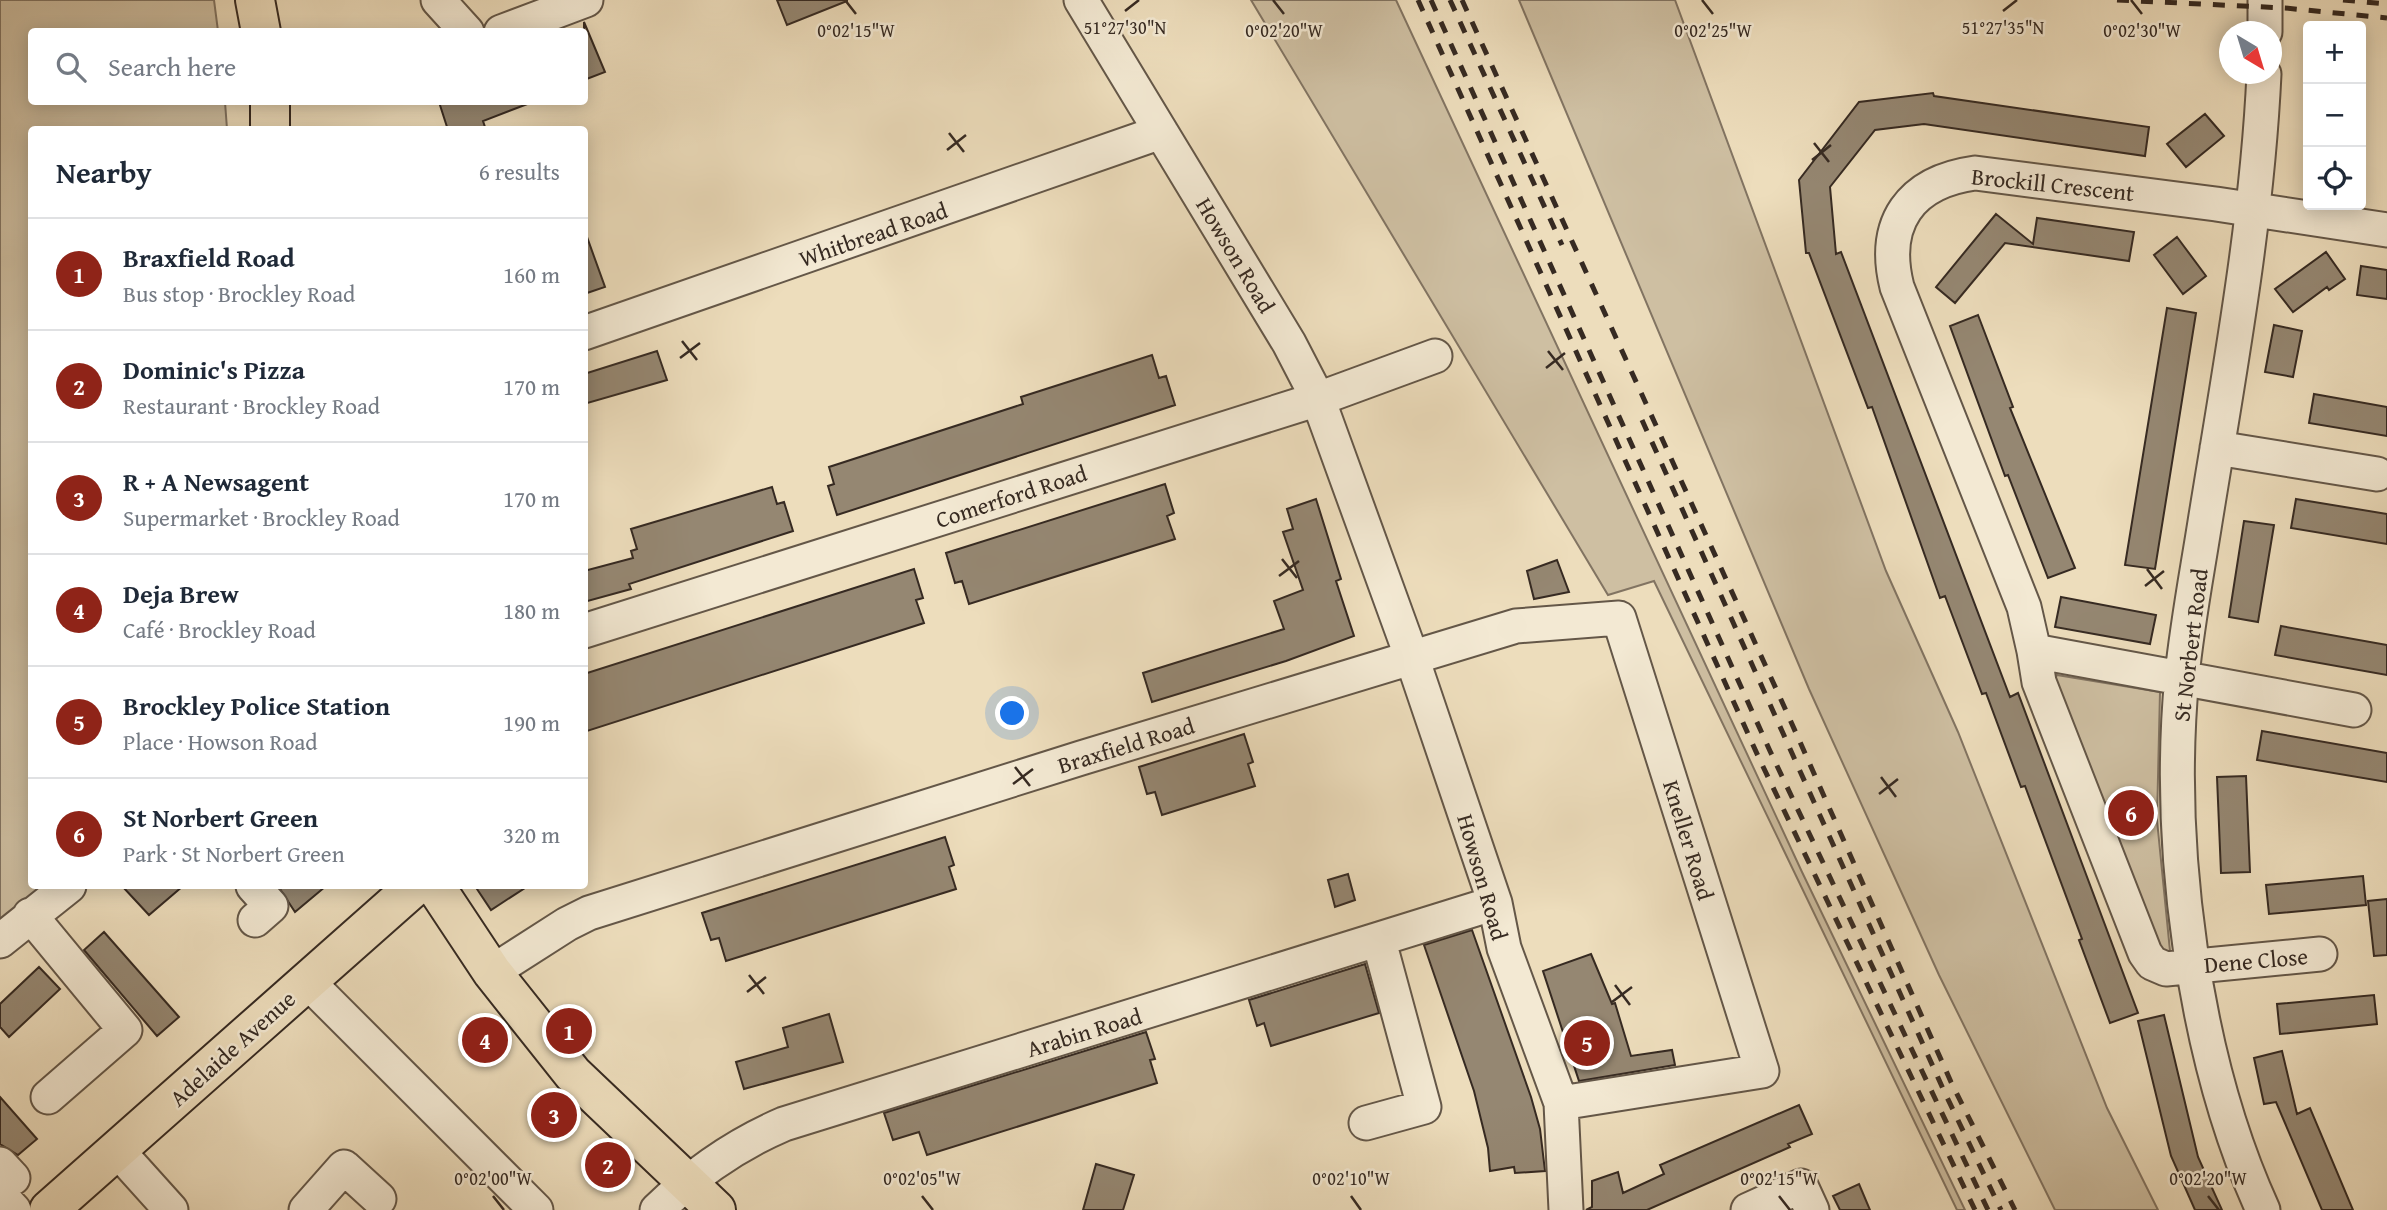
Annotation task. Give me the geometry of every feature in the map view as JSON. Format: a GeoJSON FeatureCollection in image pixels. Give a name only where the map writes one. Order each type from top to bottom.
{"type":"FeatureCollection","features":[{"type":"Feature","properties":{"kind":"main road"},"geometry":{"type":"LineString","coordinates":[[255,0],[260,28]]}},
{"type":"Feature","properties":{"kind":"main road"},"geometry":{"type":"LineString","coordinates":[[270,105],[271,126]]}},
{"type":"Feature","properties":{"kind":"main road","name":"Adelaide Avenue"},"geometry":{"type":"LineString","coordinates":[[50,1210],[412,889]]}},
{"type":"Feature","properties":{"kind":"main road"},"geometry":{"type":"LineString","coordinates":[[437,889],[492,972],[573,1074],[684,1183],[716,1210]]}},
{"type":"Feature","properties":{"kind":"street"},"geometry":{"type":"LineString","coordinates":[[438,0],[463,28]]}},
{"type":"Feature","properties":{"kind":"street"},"geometry":{"type":"LineString","coordinates":[[512,28],[586,0]]}},
{"type":"Feature","properties":{"kind":"street","name":"Howson Road"},"geometry":{"type":"LineString","coordinates":[[1081,0],[1289,343],[1318,399],[1412,658],[1495,904],[1504,948],[1561,1103],[1566,1210]]}},
{"type":"Feature","properties":{"kind":"street"},"geometry":{"type":"LineString","coordinates":[[2264,21],[2265,0]]}},
{"type":"Feature","properties":{"kind":"street","name":"St Norbert Road"},"geometry":{"type":"LineString","coordinates":[[2263,84],[2253,209],[2182,677],[2178,771],[2180,840],[2193,966],[2233,1131],[2263,1210]]}},
{"type":"Feature","properties":{"kind":"street","name":"Whitbread Road"},"geometry":{"type":"LineString","coordinates":[[588,332],[1161,132]]}},
{"type":"Feature","properties":{"kind":"street","name":"Brockill Crescent"},"geometry":{"type":"LineString","coordinates":[[2193,966],[2166,969],[2152,963],[2145,953],[2039,682],[2020,596],[1897,287],[1891,263],[1899,219],[1911,200],[1928,187],[1952,176],[1975,173],[2253,209],[2387,230]]}},
{"type":"Feature","properties":{"kind":"street","name":"Comerford Road"},"geometry":{"type":"LineString","coordinates":[[588,630],[1318,399],[1435,356]]}},
{"type":"Feature","properties":{"kind":"street"},"geometry":{"type":"LineString","coordinates":[[2217,448],[2377,474]]}},
{"type":"Feature","properties":{"kind":"street","name":"Kneller Road"},"geometry":{"type":"LineString","coordinates":[[1412,658],[1516,626],[1619,618],[1762,1071],[1561,1103]]}},
{"type":"Feature","properties":{"kind":"street"},"geometry":{"type":"LineString","coordinates":[[2034,651],[2354,710]]}},
{"type":"Feature","properties":{"kind":"street","name":"Braxfield Road"},"geometry":{"type":"LineString","coordinates":[[492,972],[589,913],[1412,658]]}},
{"type":"Feature","properties":{"kind":"street"},"geometry":{"type":"LineString","coordinates":[[0,941],[65,889]]}},
{"type":"Feature","properties":{"kind":"street"},"geometry":{"type":"LineString","coordinates":[[255,920],[271,906],[256,889]]}},
{"type":"Feature","properties":{"kind":"street","name":"Arabin Road"},"geometry":{"type":"LineString","coordinates":[[657,1210],[684,1183],[733,1149],[784,1124],[1495,904]]}},
{"type":"Feature","properties":{"kind":"street"},"geometry":{"type":"LineString","coordinates":[[30,915],[125,1030],[48,1097]]}},
{"type":"Feature","properties":{"kind":"street"},"geometry":{"type":"LineString","coordinates":[[1366,1123],[1424,1107],[1379,941]]}},
{"type":"Feature","properties":{"kind":"street","name":"Dene Close"},"geometry":{"type":"LineString","coordinates":[[2193,966],[2320,954]]}},
{"type":"Feature","properties":{"kind":"street"},"geometry":{"type":"LineString","coordinates":[[307,981],[536,1210]]}},
{"type":"Feature","properties":{"kind":"street"},"geometry":{"type":"LineString","coordinates":[[117,1150],[171,1210]]}},
{"type":"Feature","properties":{"kind":"street"},"geometry":{"type":"LineString","coordinates":[[306,1210],[344,1167],[379,1199]]}},
{"type":"Feature","properties":{"kind":"street"},"geometry":{"type":"LineString","coordinates":[[1748,1210],[1801,1186],[1812,1210]]}},
{"type":"Feature","properties":{"kind":"shaded area"},"geometry":{"type":"Polygon","coordinates":[[[0,0],[214,0],[218,28],[28,28],[28,105],[225,105],[227,126],[28,126],[28,889],[41,889],[0,920],[0,0]]]}},
{"type":"Feature","properties":{"kind":"shaded area"},"geometry":{"type":"Polygon","coordinates":[[[1251,0],[1396,0],[1802,872],[1965,1210],[1957,1210],[1654,581],[1608,595],[1251,0]]]}},
{"type":"Feature","properties":{"kind":"shaded area"},"geometry":{"type":"Polygon","coordinates":[[[1519,0],[1675,0],[1886,571],[1958,732],[2107,1108],[2158,1210],[2055,1210],[1939,975],[1809,689],[1519,0]]]}},
{"type":"Feature","properties":{"kind":"shaded area"},"geometry":{"type":"Polygon","coordinates":[[[2057,675],[2160,692],[2157,820],[2171,961],[2164,961],[2054,680],[2057,675]]]}},
{"type":"Feature","properties":{"kind":"building"},"geometry":{"type":"Polygon","coordinates":[[[777,0],[847,0],[847,1],[787,25],[777,0]]]}},
{"type":"Feature","properties":{"kind":"building"},"geometry":{"type":"Polygon","coordinates":[[[588,32],[605,72],[588,78],[588,32]]]}},
{"type":"Feature","properties":{"kind":"building"},"geometry":{"type":"Polygon","coordinates":[[[1933,93],[1934,96],[2149,127],[2145,156],[1924,124],[1875,130],[1830,187],[1836,254],[1841,252],[2010,697],[2018,693],[2138,1013],[2110,1023],[2025,786],[2021,787],[1986,693],[1982,694],[1945,596],[1940,598],[1872,407],[1868,408],[1809,253],[1806,253],[1799,180],[1859,102],[1933,93]]]}},
{"type":"Feature","properties":{"kind":"building"},"geometry":{"type":"Polygon","coordinates":[[[440,105],[525,105],[483,121],[485,126],[447,126],[440,105]]]}},
{"type":"Feature","properties":{"kind":"building"},"geometry":{"type":"Polygon","coordinates":[[[2205,114],[2224,136],[2186,167],[2167,144],[2205,114]]]}},
{"type":"Feature","properties":{"kind":"building"},"geometry":{"type":"Polygon","coordinates":[[[1996,214],[2033,244],[2037,218],[2134,232],[2129,261],[2005,243],[1955,303],[1936,287],[1996,214]]]}},
{"type":"Feature","properties":{"kind":"building"},"geometry":{"type":"Polygon","coordinates":[[[2177,237],[2206,276],[2183,294],[2154,255],[2177,237]]]}},
{"type":"Feature","properties":{"kind":"building"},"geometry":{"type":"Polygon","coordinates":[[[588,240],[605,287],[588,293],[588,240]]]}},
{"type":"Feature","properties":{"kind":"building"},"geometry":{"type":"Polygon","coordinates":[[[2326,252],[2345,279],[2329,290],[2327,287],[2293,312],[2275,289],[2326,252]]]}},
{"type":"Feature","properties":{"kind":"building"},"geometry":{"type":"Polygon","coordinates":[[[2361,266],[2387,270],[2387,299],[2357,295],[2361,266]]]}},
{"type":"Feature","properties":{"kind":"building"},"geometry":{"type":"Polygon","coordinates":[[[2167,308],[2196,313],[2155,569],[2125,565],[2167,308]]]}},
{"type":"Feature","properties":{"kind":"building"},"geometry":{"type":"Polygon","coordinates":[[[1978,315],[2013,407],[2010,408],[2075,568],[2048,578],[2008,475],[2005,476],[1950,326],[1978,315]]]}},
{"type":"Feature","properties":{"kind":"building"},"geometry":{"type":"Polygon","coordinates":[[[2274,325],[2302,331],[2293,377],[2265,372],[2274,325]]]}},
{"type":"Feature","properties":{"kind":"building"},"geometry":{"type":"Polygon","coordinates":[[[657,351],[667,380],[588,403],[588,373],[657,351]]]}},
{"type":"Feature","properties":{"kind":"building"},"geometry":{"type":"Polygon","coordinates":[[[1152,355],[1159,378],[1166,376],[1175,405],[837,515],[828,486],[834,484],[829,467],[1023,404],[1021,397],[1152,355]]]}},
{"type":"Feature","properties":{"kind":"building"},"geometry":{"type":"Polygon","coordinates":[[[2314,394],[2387,407],[2387,436],[2309,423],[2314,394]]]}},
{"type":"Feature","properties":{"kind":"building"},"geometry":{"type":"Polygon","coordinates":[[[1165,484],[1174,513],[1167,516],[1175,539],[969,604],[962,581],[955,583],[946,553],[1165,484]]]}},
{"type":"Feature","properties":{"kind":"building"},"geometry":{"type":"Polygon","coordinates":[[[772,487],[777,504],[784,502],[793,531],[629,584],[631,589],[588,601],[588,570],[633,558],[631,551],[637,549],[631,529],[772,487]]]}},
{"type":"Feature","properties":{"kind":"building"},"geometry":{"type":"Polygon","coordinates":[[[1316,499],[1341,579],[1336,581],[1354,636],[1286,661],[1152,702],[1143,673],[1284,629],[1274,601],[1303,590],[1283,532],[1293,529],[1287,509],[1316,499]]]}},
{"type":"Feature","properties":{"kind":"building"},"geometry":{"type":"Polygon","coordinates":[[[2296,499],[2387,514],[2387,544],[2291,528],[2296,499]]]}},
{"type":"Feature","properties":{"kind":"building"},"geometry":{"type":"Polygon","coordinates":[[[2244,521],[2274,525],[2258,622],[2229,617],[2244,521]]]}},
{"type":"Feature","properties":{"kind":"building"},"geometry":{"type":"Polygon","coordinates":[[[1557,560],[1569,592],[1534,599],[1527,571],[1557,560]]]}},
{"type":"Feature","properties":{"kind":"building"},"geometry":{"type":"Polygon","coordinates":[[[914,569],[923,598],[916,600],[924,623],[588,731],[588,673],[914,569]]]}},
{"type":"Feature","properties":{"kind":"building"},"geometry":{"type":"Polygon","coordinates":[[[2061,597],[2156,615],[2150,644],[2055,627],[2061,597]]]}},
{"type":"Feature","properties":{"kind":"building"},"geometry":{"type":"Polygon","coordinates":[[[2281,626],[2387,645],[2387,675],[2275,655],[2281,626]]]}},
{"type":"Feature","properties":{"kind":"building"},"geometry":{"type":"Polygon","coordinates":[[[2262,731],[2387,753],[2387,782],[2257,760],[2262,731]]]}},
{"type":"Feature","properties":{"kind":"building"},"geometry":{"type":"Polygon","coordinates":[[[1244,734],[1253,762],[1248,764],[1255,786],[1162,815],[1155,792],[1147,794],[1139,767],[1244,734]]]}},
{"type":"Feature","properties":{"kind":"building"},"geometry":{"type":"Polygon","coordinates":[[[2246,776],[2250,872],[2221,873],[2217,777],[2246,776]]]}},
{"type":"Feature","properties":{"kind":"building"},"geometry":{"type":"Polygon","coordinates":[[[945,837],[954,865],[949,867],[956,889],[726,961],[719,938],[711,940],[702,913],[945,837]]]}},
{"type":"Feature","properties":{"kind":"building"},"geometry":{"type":"Polygon","coordinates":[[[1348,874],[1355,900],[1335,907],[1328,880],[1348,874]]]}},
{"type":"Feature","properties":{"kind":"building"},"geometry":{"type":"Polygon","coordinates":[[[2363,876],[2366,905],[2269,914],[2266,885],[2363,876]]]}},
{"type":"Feature","properties":{"kind":"building"},"geometry":{"type":"Polygon","coordinates":[[[125,889],[179,889],[149,915],[125,889]]]}},
{"type":"Feature","properties":{"kind":"building"},"geometry":{"type":"Polygon","coordinates":[[[280,889],[322,889],[295,912],[280,889]]]}},
{"type":"Feature","properties":{"kind":"building"},"geometry":{"type":"Polygon","coordinates":[[[477,889],[523,889],[491,910],[477,889]]]}},
{"type":"Feature","properties":{"kind":"building"},"geometry":{"type":"Polygon","coordinates":[[[2387,899],[2387,955],[2374,956],[2368,901],[2387,899]]]}},
{"type":"Feature","properties":{"kind":"building"},"geometry":{"type":"Polygon","coordinates":[[[1472,930],[1531,1097],[1540,1129],[1545,1171],[1515,1173],[1514,1167],[1490,1171],[1488,1148],[1474,1091],[1424,945],[1472,930]]]}},
{"type":"Feature","properties":{"kind":"building"},"geometry":{"type":"Polygon","coordinates":[[[104,932],[179,1017],[157,1036],[84,950],[104,932]]]}},
{"type":"Feature","properties":{"kind":"building"},"geometry":{"type":"Polygon","coordinates":[[[1591,954],[1612,1004],[1615,1003],[1631,1056],[1672,1050],[1675,1065],[1579,1081],[1543,971],[1591,954]]]}},
{"type":"Feature","properties":{"kind":"building"},"geometry":{"type":"Polygon","coordinates":[[[1365,964],[1379,1013],[1271,1046],[1264,1023],[1257,1026],[1249,1000],[1365,964]]]}},
{"type":"Feature","properties":{"kind":"building"},"geometry":{"type":"Polygon","coordinates":[[[39,967],[60,989],[9,1037],[0,1027],[0,1004],[39,967]]]}},
{"type":"Feature","properties":{"kind":"building"},"geometry":{"type":"Polygon","coordinates":[[[2374,995],[2377,1024],[2280,1034],[2277,1004],[2374,995]]]}},
{"type":"Feature","properties":{"kind":"building"},"geometry":{"type":"Polygon","coordinates":[[[829,1014],[843,1062],[744,1089],[736,1062],[788,1047],[783,1028],[829,1014]]]}},
{"type":"Feature","properties":{"kind":"building"},"geometry":{"type":"Polygon","coordinates":[[[2164,1015],[2198,1157],[2222,1210],[2195,1210],[2171,1156],[2138,1021],[2164,1015]]]}},
{"type":"Feature","properties":{"kind":"building"},"geometry":{"type":"Polygon","coordinates":[[[1146,1032],[1155,1059],[1150,1060],[1157,1083],[927,1155],[919,1132],[893,1140],[884,1113],[1146,1032]]]}},
{"type":"Feature","properties":{"kind":"building"},"geometry":{"type":"Polygon","coordinates":[[[2282,1051],[2297,1114],[2310,1108],[2353,1210],[2322,1210],[2276,1102],[2264,1104],[2254,1058],[2282,1051]]]}},
{"type":"Feature","properties":{"kind":"building"},"geometry":{"type":"Polygon","coordinates":[[[0,1097],[37,1139],[18,1155],[0,1144],[0,1097]]]}},
{"type":"Feature","properties":{"kind":"building"},"geometry":{"type":"Polygon","coordinates":[[[1799,1105],[1812,1134],[1788,1144],[1790,1147],[1647,1210],[1586,1210],[1592,1207],[1592,1181],[1618,1172],[1623,1193],[1664,1174],[1660,1165],[1799,1105]]]}},
{"type":"Feature","properties":{"kind":"building"},"geometry":{"type":"Polygon","coordinates":[[[1096,1164],[1134,1175],[1123,1210],[1083,1210],[1096,1164]]]}},
{"type":"Feature","properties":{"kind":"building"},"geometry":{"type":"Polygon","coordinates":[[[1859,1184],[1870,1210],[1840,1210],[1833,1196],[1859,1184]]]}},
{"type":"Feature","properties":{"kind":"railway"},"geometry":{"type":"LineString","coordinates":[[1418,0],[1758,756],[1975,1210]]}},
{"type":"Feature","properties":{"kind":"railway"},"geometry":{"type":"LineString","coordinates":[[1431,0],[1770,751],[1988,1210]]}},
{"type":"Feature","properties":{"kind":"railway"},"geometry":{"type":"LineString","coordinates":[[1450,0],[1562,245]]}},
{"type":"Feature","properties":{"kind":"railway"},"geometry":{"type":"LineString","coordinates":[[1462,0],[1788,715],[1951,1082],[2015,1210]]}},
{"type":"Feature","properties":{"kind":"railway"},"geometry":{"type":"LineString","coordinates":[[2117,0],[2285,8],[2387,18]]}},
{"type":"Feature","properties":{"kind":"railway"},"geometry":{"type":"LineString","coordinates":[[2343,0],[2387,4]]}},
{"type":"Feature","properties":{"kind":"railway"},"geometry":{"type":"LineString","coordinates":[[1642,420],[1944,1091],[2001,1210]]}},
{"type":"Feature","properties":{"kind":"place","name":"St Norbert Green"},"geometry":{"type":"Point","coordinates":[2131,813]}},
{"type":"Feature","properties":{"kind":"place","name":"Braxfield Road"},"geometry":{"type":"Point","coordinates":[569,1031]}},
{"type":"Feature","properties":{"kind":"place","name":"Deja Brew"},"geometry":{"type":"Point","coordinates":[485,1040]}},
{"type":"Feature","properties":{"kind":"place","name":"Brockley Police Station"},"geometry":{"type":"Point","coordinates":[1587,1043]}},
{"type":"Feature","properties":{"kind":"place","name":"R + A Newsagent"},"geometry":{"type":"Point","coordinates":[554,1115]}},
{"type":"Feature","properties":{"kind":"place","name":"Dominic's Pizza"},"geometry":{"type":"Point","coordinates":[608,1165]}}]}
